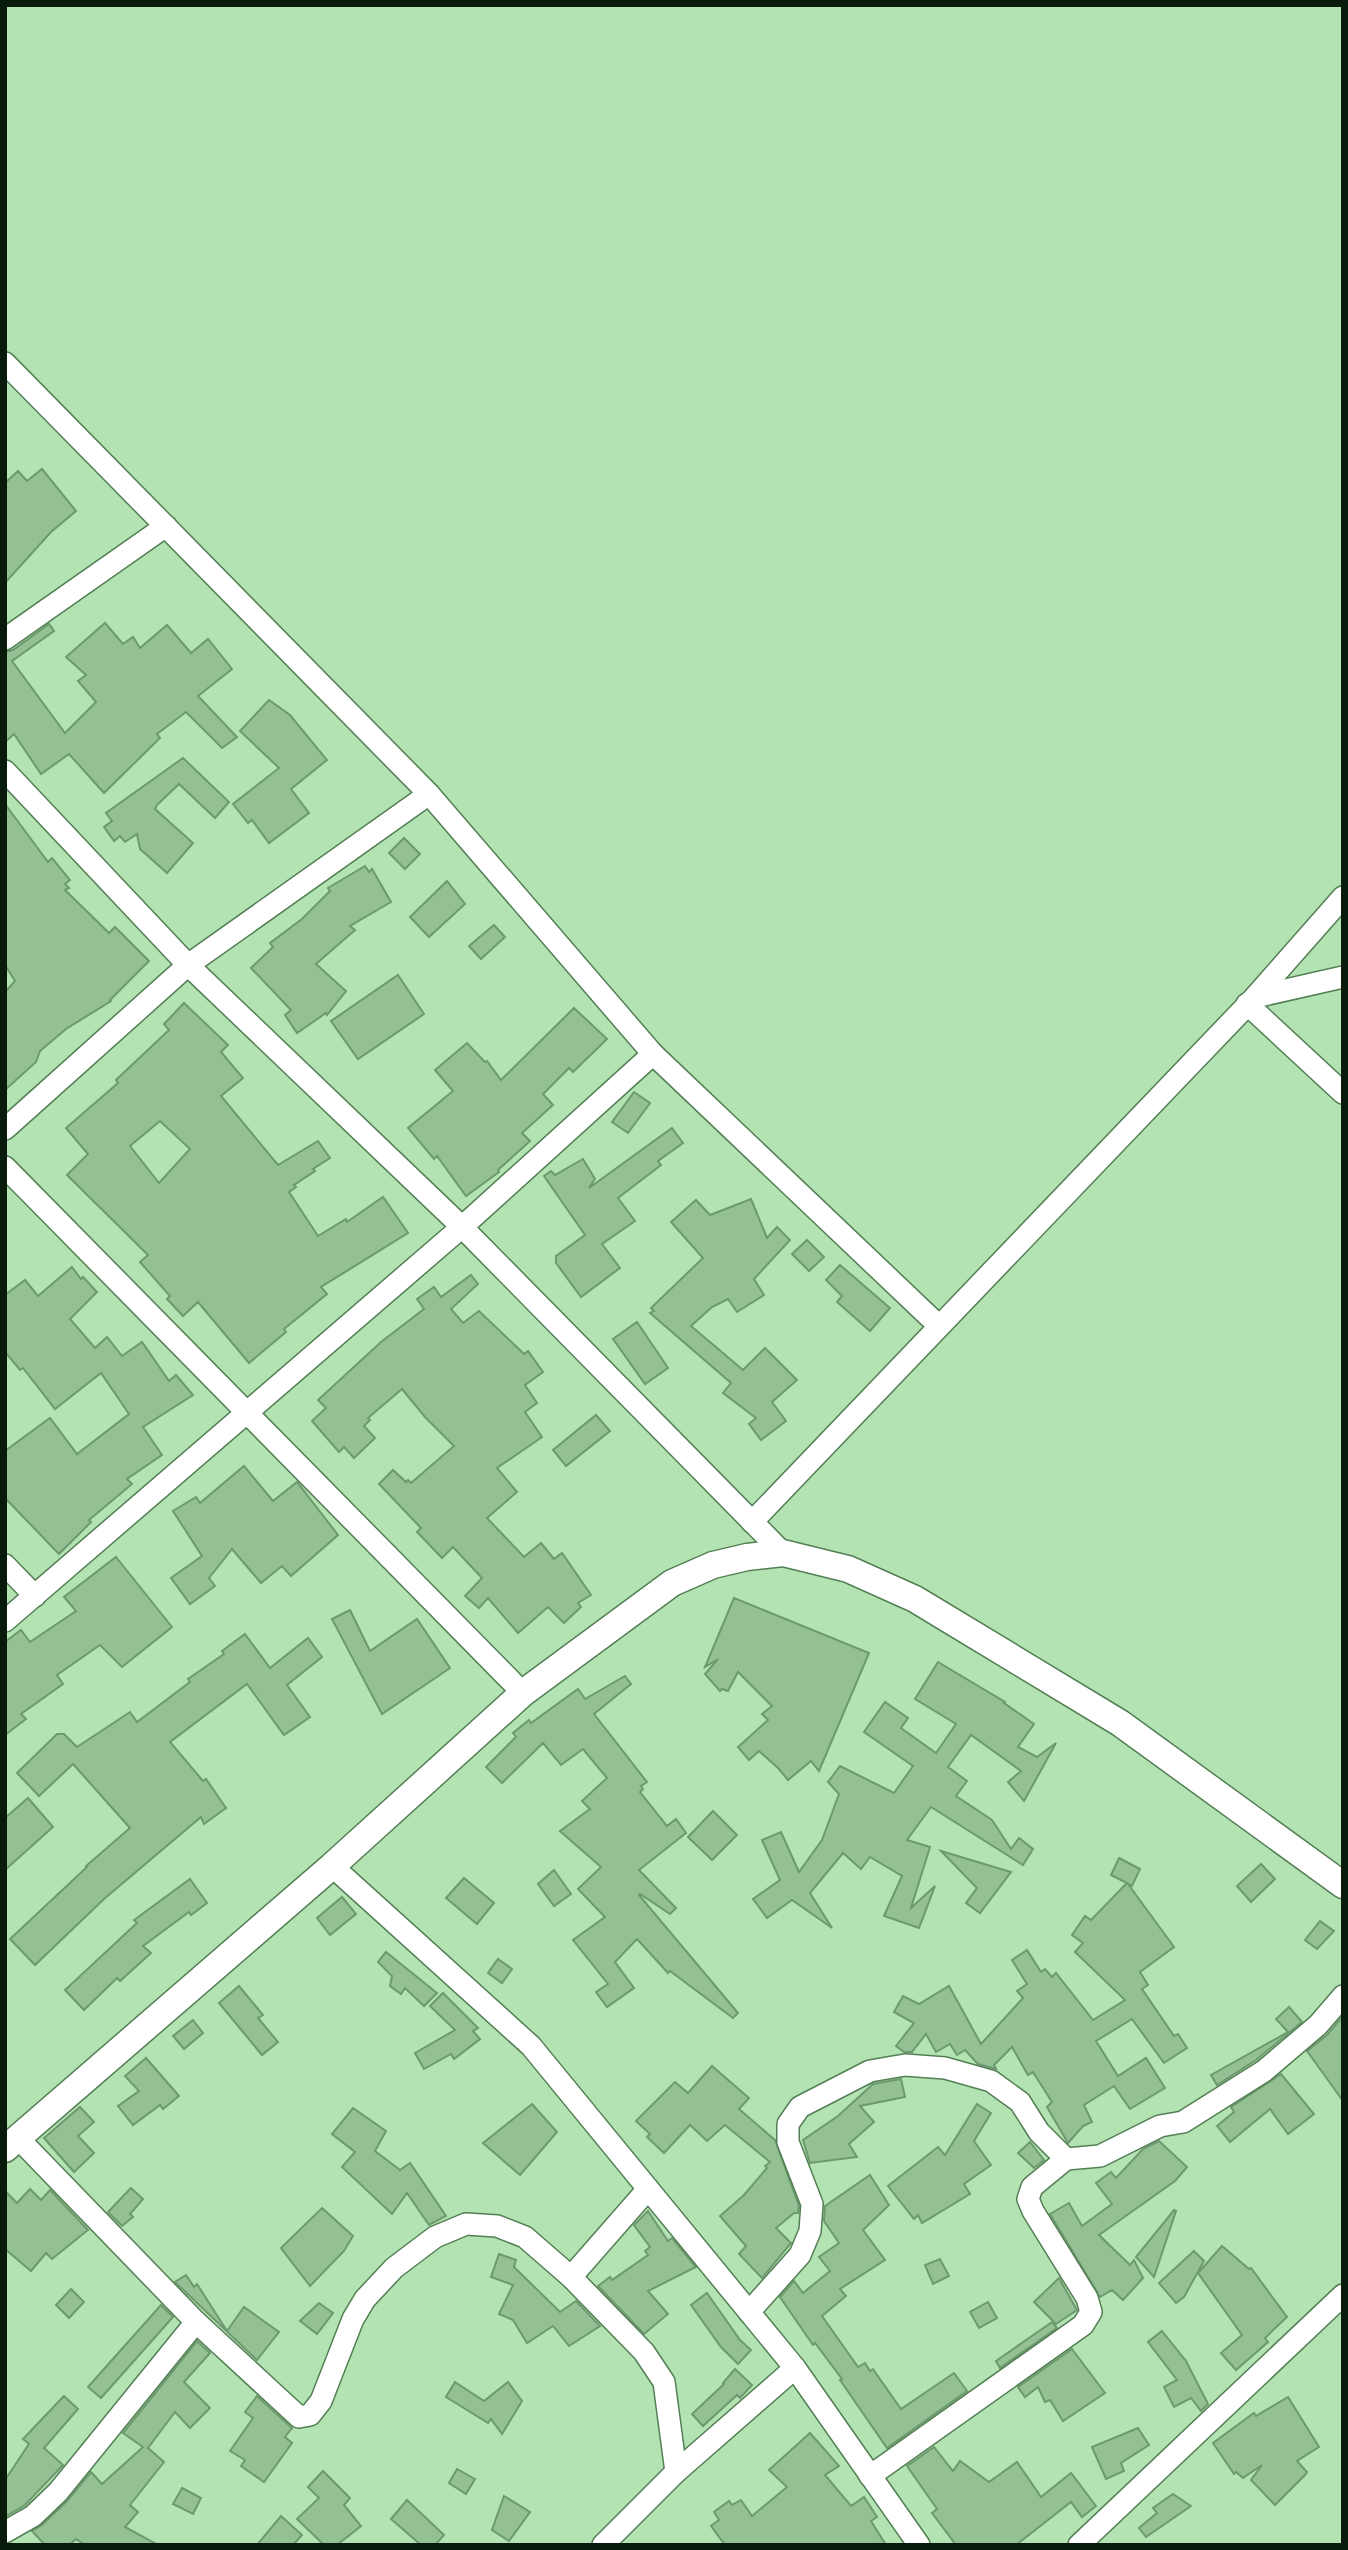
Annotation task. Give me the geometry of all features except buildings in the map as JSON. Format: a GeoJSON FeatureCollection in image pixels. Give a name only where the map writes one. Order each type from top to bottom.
{"type":"FeatureCollection","features":[{"type":"Feature","properties":{"kind":"street"},"geometry":{"type":"LineString","coordinates":[[5,363],[429,794],[653,1054],[939,1326]]}},
{"type":"Feature","properties":{"kind":"street"},"geometry":{"type":"LineString","coordinates":[[5,639],[166,526]]}},
{"type":"Feature","properties":{"kind":"street"},"geometry":{"type":"LineString","coordinates":[[5,771],[188,965],[462,1227],[783,1553]]}},
{"type":"Feature","properties":{"kind":"street"},"geometry":{"type":"LineString","coordinates":[[5,1129],[188,965],[429,794]]}},
{"type":"Feature","properties":{"kind":"street"},"geometry":{"type":"LineString","coordinates":[[752,1522],[1251,1000],[1343,897]]}},
{"type":"Feature","properties":{"kind":"street"},"geometry":{"type":"LineString","coordinates":[[1251,1000],[1343,977]]}},
{"type":"Feature","properties":{"kind":"street"},"geometry":{"type":"LineString","coordinates":[[1251,1000],[1343,1093]]}},
{"type":"Feature","properties":{"kind":"street"},"geometry":{"type":"LineString","coordinates":[[5,1621],[462,1227],[653,1054]]}},
{"type":"Feature","properties":{"kind":"street"},"geometry":{"type":"LineString","coordinates":[[5,1167],[523,1693]]}},
{"type":"Feature","properties":{"kind":"street"},"geometry":{"type":"LineString","coordinates":[[676,2472],[664,2382],[644,2351],[571,2277],[525,2237],[497,2226],[466,2224],[435,2237],[394,2268],[365,2299],[348,2330],[321,2401],[310,2415],[299,2417],[196,2322],[12,2143],[331,1866],[523,1693],[672,1583],[713,1565],[747,1557],[783,1553],[848,1569],[915,1600],[1120,1723],[1343,1885]]}},
{"type":"Feature","properties":{"kind":"street"},"geometry":{"type":"LineString","coordinates":[[5,1565],[35,1596]]}},
{"type":"Feature","properties":{"kind":"street"},"geometry":{"type":"LineString","coordinates":[[331,1866],[531,2046],[794,2368],[919,2545]]}},
{"type":"Feature","properties":{"kind":"street"},"geometry":{"type":"LineString","coordinates":[[870,2476],[1083,2325],[1091,2312],[1087,2298],[1028,2199],[1032,2188],[1066,2159],[1100,2156],[1160,2126],[1182,2122],[1264,2071],[1318,2025],[1343,1996]]}},
{"type":"Feature","properties":{"kind":"street"},"geometry":{"type":"LineString","coordinates":[[749,2312],[800,2255],[810,2231],[812,2204],[788,2142],[788,2124],[800,2107],[870,2071],[905,2065],[946,2068],[991,2081],[1020,2102],[1039,2132],[1066,2159]]}},
{"type":"Feature","properties":{"kind":"street"},"geometry":{"type":"LineString","coordinates":[[571,2277],[648,2189]]}},
{"type":"Feature","properties":{"kind":"street"},"geometry":{"type":"LineString","coordinates":[[1079,2545],[1343,2295]]}},
{"type":"Feature","properties":{"kind":"street"},"geometry":{"type":"LineString","coordinates":[[5,2532],[33,2516],[58,2492],[196,2322]]}},
{"type":"Feature","properties":{"kind":"street"},"geometry":{"type":"LineString","coordinates":[[603,2545],[676,2472],[794,2368]]}}]}
